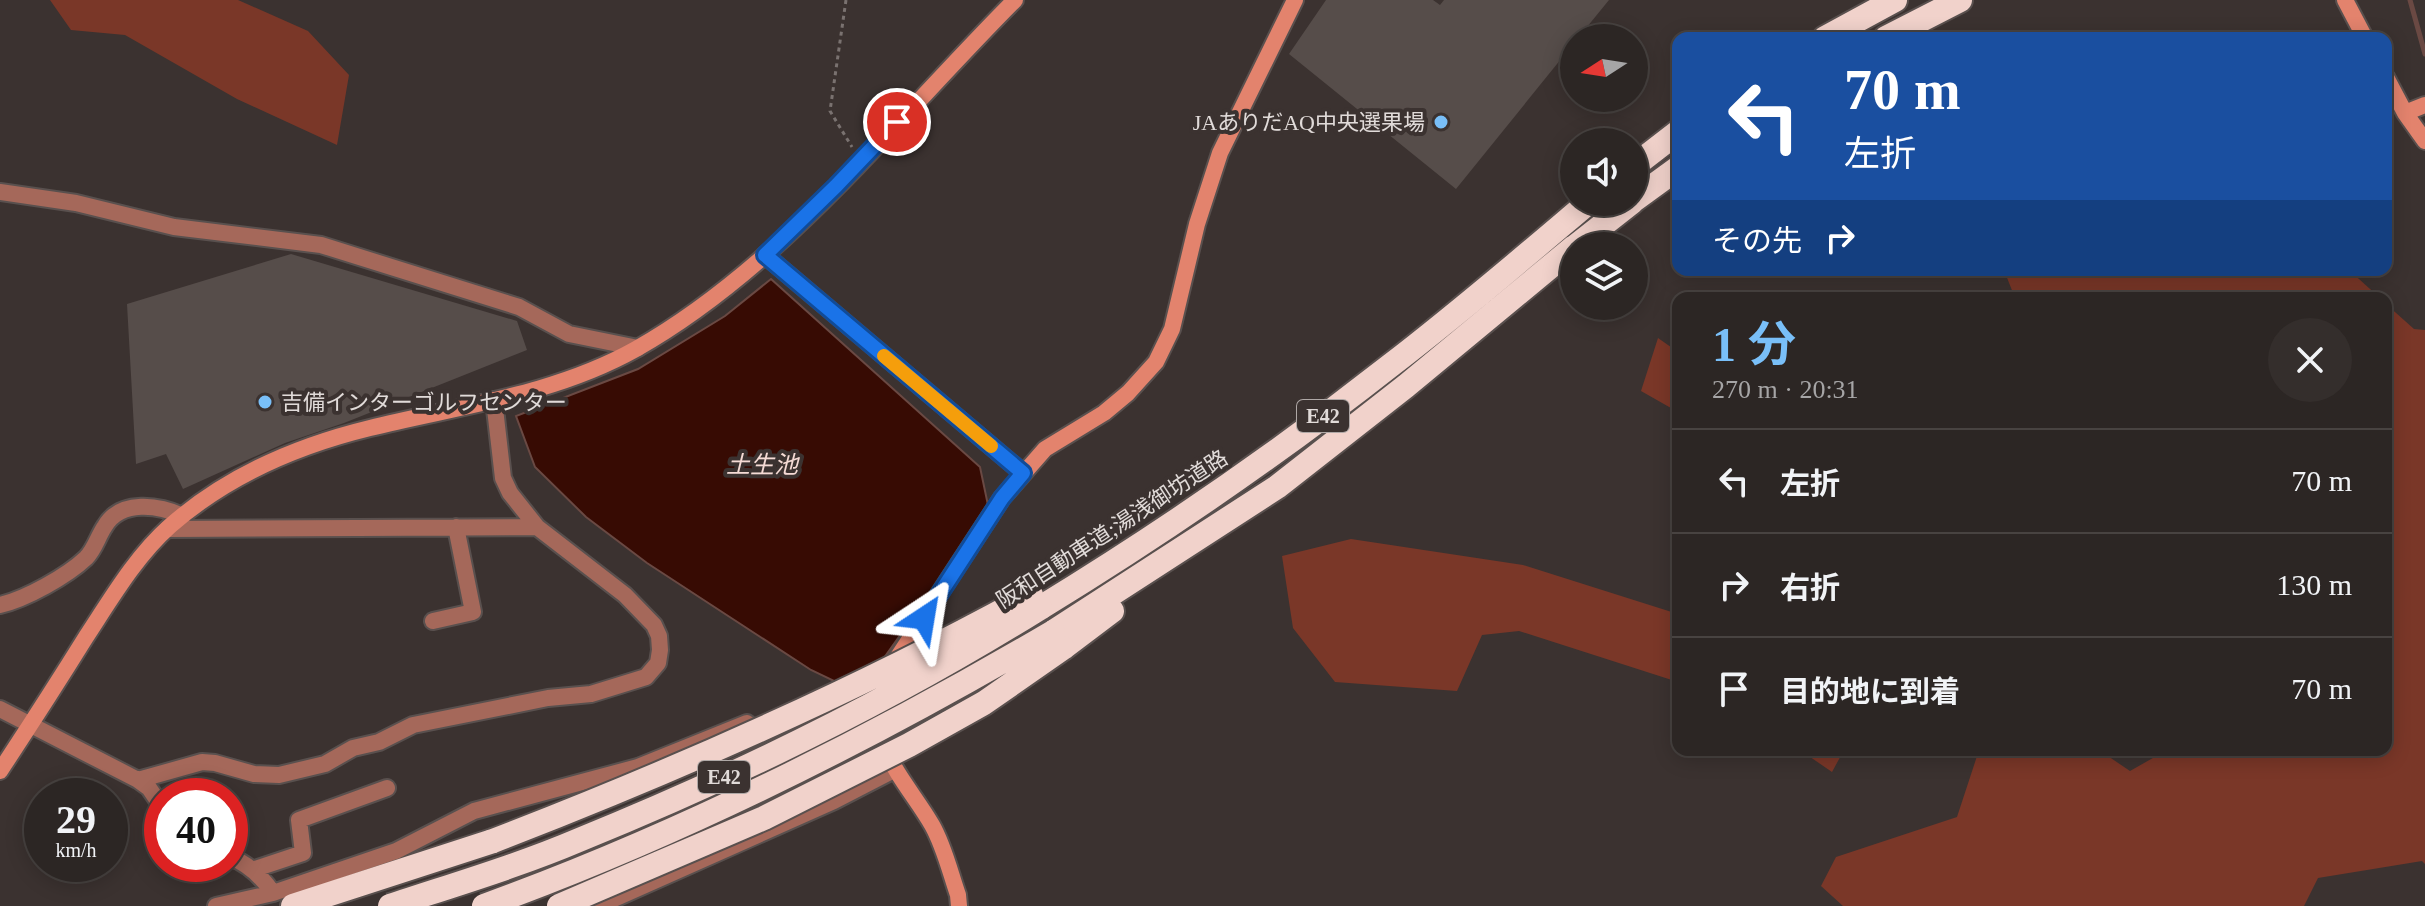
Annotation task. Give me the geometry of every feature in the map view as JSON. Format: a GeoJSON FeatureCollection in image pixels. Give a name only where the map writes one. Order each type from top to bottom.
{"type":"FeatureCollection","features":[{"type":"Feature","properties":{"kind":"highway"},"geometry":{"type":"LineString","coordinates":[[1836,32],[1895,0]]}},
{"type":"Feature","properties":{"kind":"highway"},"geometry":{"type":"LineString","coordinates":[[1898,32],[1960,0]]}},
{"type":"Feature","properties":{"kind":"highway"},"geometry":{"type":"LineString","coordinates":[[1648,155],[1672,137]]}},
{"type":"Feature","properties":{"kind":"highway","name":"E42"},"geometry":{"type":"LineString","coordinates":[[1648,190],[1672,172]]}},
{"type":"Feature","properties":{"kind":"highway","name":"阪和自動車道;湯浅御坊道路"},"geometry":{"type":"LineString","coordinates":[[390,906],[578,841],[744,768],[920,679],[1035,601],[1223,489],[1391,365],[1572,216]]}},
{"type":"Feature","properties":{"kind":"highway","name":"E42"},"geometry":{"type":"LineString","coordinates":[[1594,232],[1614,216]]}},
{"type":"Feature","properties":{"kind":"highway","name":"E42"},"geometry":{"type":"LineString","coordinates":[[484,906],[602,860],[778,781],[1058,640],[1277,487],[1560,259]]}},
{"type":"Feature","properties":{"kind":"highway"},"geometry":{"type":"LineString","coordinates":[[283,900],[493,841],[587,805],[824,701],[1035,601]]}},
{"type":"Feature","properties":{"kind":"highway"},"geometry":{"type":"LineString","coordinates":[[559,906],[764,818],[909,745],[984,703],[1058,640]]}},
{"type":"Feature","properties":{"kind":"street"},"geometry":{"type":"LineString","coordinates":[[0,771],[119,586],[167,529],[183,516],[240,475],[307,446],[368,428],[494,400],[576,376],[609,364],[689,317],[765,255],[1015,0]]}},
{"type":"Feature","properties":{"kind":"street"},"geometry":{"type":"LineString","coordinates":[[959,906],[958,895],[933,827],[894,770],[880,731],[879,706],[893,664],[1002,498],[1023,473],[1045,449],[1104,413],[1128,393],[1156,362],[1172,329],[1197,224],[1220,153],[1295,0]]}},
{"type":"Feature","properties":{"kind":"street"},"geometry":{"type":"LineString","coordinates":[[2345,0],[2362,32]]}},
{"type":"Feature","properties":{"kind":"street"},"geometry":{"type":"LineString","coordinates":[[2392,88],[2425,141]]}},
{"type":"Feature","properties":{"kind":"street"},"geometry":{"type":"LineString","coordinates":[[2405,113],[2425,105]]}},
{"type":"Feature","properties":{"kind":"street"},"geometry":{"type":"LineString","coordinates":[[0,192],[76,203],[174,227],[321,245],[519,307],[569,334],[638,348]]}},
{"type":"Feature","properties":{"kind":"street"},"geometry":{"type":"LineString","coordinates":[[765,255],[1023,473]]}},
{"type":"Feature","properties":{"kind":"street"},"geometry":{"type":"LineString","coordinates":[[138,780],[202,762],[254,774],[279,775],[325,764],[353,748],[379,742],[413,725],[548,698],[591,694],[646,677],[658,663],[660,650],[654,625],[625,595],[537,527],[510,493],[503,478],[494,400]]}},
{"type":"Feature","properties":{"kind":"street"},"geometry":{"type":"LineString","coordinates":[[0,605],[32,592],[86,558],[112,516],[125,509],[157,506],[183,516]]}},
{"type":"Feature","properties":{"kind":"street"},"geometry":{"type":"LineString","coordinates":[[433,621],[473,612],[456,527]]}},
{"type":"Feature","properties":{"kind":"street"},"geometry":{"type":"LineString","coordinates":[[167,529],[537,527]]}},
{"type":"Feature","properties":{"kind":"street"},"geometry":{"type":"LineString","coordinates":[[0,709],[144,784]]}},
{"type":"Feature","properties":{"kind":"street"},"geometry":{"type":"LineString","coordinates":[[216,906],[283,900],[396,851],[474,811],[638,767],[772,713],[834,801]]}},
{"type":"Feature","properties":{"kind":"street"},"geometry":{"type":"LineString","coordinates":[[598,906],[834,801],[894,770]]}},
{"type":"Feature","properties":{"kind":"street"},"geometry":{"type":"LineString","coordinates":[[252,870],[303,853],[299,820],[387,788]]}},
{"type":"Feature","properties":{"kind":"street"},"geometry":{"type":"LineString","coordinates":[[248,867],[283,900]]}},
{"type":"Feature","properties":{"kind":"path"},"geometry":{"type":"LineString","coordinates":[[846,0],[830,111],[861,160]]}},
{"type":"Feature","properties":{"kind":"shaded area"},"geometry":{"type":"Polygon","coordinates":[[[50,0],[238,0],[308,31],[349,75],[337,145],[237,99],[125,35],[71,30],[50,0]]]}},
{"type":"Feature","properties":{"kind":"shaded area"},"geometry":{"type":"Polygon","coordinates":[[[2006,276],[2356,276],[2373,292],[2013,292],[2006,276]]]}},
{"type":"Feature","properties":{"kind":"shaded area"},"geometry":{"type":"Polygon","coordinates":[[[2392,309],[2414,329],[2425,330],[2425,864],[2422,861],[2318,878],[2304,906],[1843,906],[1821,886],[1836,857],[1957,817],[1977,756],[2108,756],[2130,771],[2156,756],[2392,756],[2392,309]]]}},
{"type":"Feature","properties":{"kind":"shaded area"},"geometry":{"type":"Polygon","coordinates":[[[1658,338],[1672,348],[1672,409],[1641,391],[1658,338]]]}},
{"type":"Feature","properties":{"kind":"shaded area"},"geometry":{"type":"Polygon","coordinates":[[[1351,539],[1523,565],[1672,612],[1672,680],[1519,631],[1482,635],[1457,691],[1335,682],[1293,628],[1282,556],[1351,539]]]}},
{"type":"Feature","properties":{"kind":"shaded area"},"geometry":{"type":"Polygon","coordinates":[[[1809,756],[1841,756],[1832,772],[1809,756]]]}},
{"type":"Feature","properties":{"kind":"water","name":"土生池"},"geometry":{"type":"Polygon","coordinates":[[[771,279],[980,467],[989,510],[859,693],[811,670],[647,563],[586,517],[535,467],[516,416],[638,369],[725,316],[771,279]]]}},
{"type":"Feature","properties":{"kind":"building","name":"JAありだAQ中央選果場"},"geometry":{"type":"Polygon","coordinates":[[[1326,0],[1433,0],[1440,5],[1444,0],[1609,0],[1589,24],[1560,24],[1560,60],[1456,189],[1289,54],[1326,0]]]}},
{"type":"Feature","properties":{"kind":"building","name":"吉備インターゴルフセンター"},"geometry":{"type":"Polygon","coordinates":[[[291,254],[517,321],[527,350],[344,423],[285,443],[183,489],[166,454],[136,464],[127,304],[291,254]]]}},
{"type":"Feature","properties":{"kind":"waterway"},"geometry":{"type":"LineString","coordinates":[[2410,0],[2425,54]]}},
{"type":"Feature","properties":{"kind":"slow traffic"},"geometry":{"type":"LineString","coordinates":[[884,356],[991,446]]}},
{"type":"Feature","properties":{"kind":"place","name":"JAありだAQ中央選果場"},"geometry":{"type":"Point","coordinates":[1441,122]}},
{"type":"Feature","properties":{"kind":"place","name":"吉備インターゴルフセンター"},"geometry":{"type":"Point","coordinates":[265,402]}},
{"type":"Feature","properties":{"kind":"route"},"geometry":{"type":"LineString","coordinates":[[897,122],[765,255],[1023,473],[1002,498],[924,618]]}}]}
